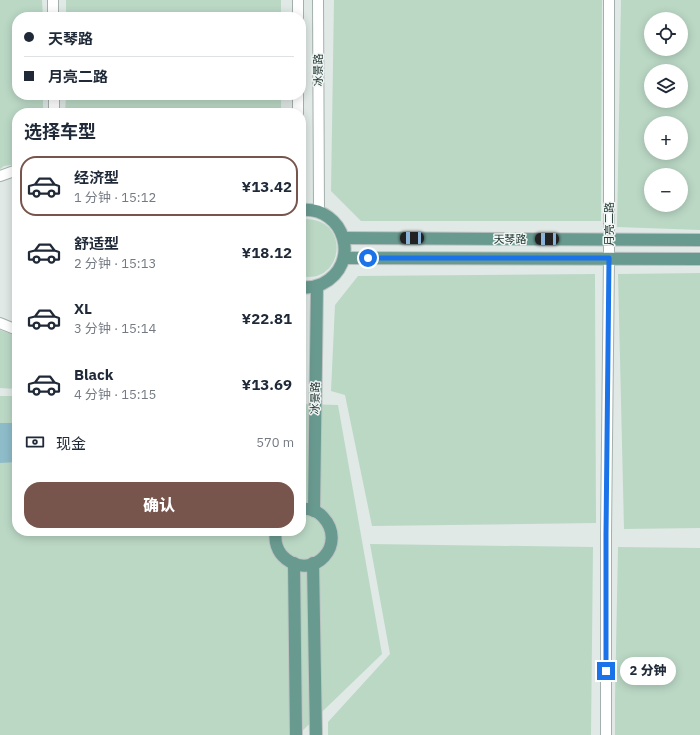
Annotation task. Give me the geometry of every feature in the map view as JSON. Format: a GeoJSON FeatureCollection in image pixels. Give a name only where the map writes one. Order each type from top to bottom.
{"type":"FeatureCollection","features":[{"type":"Feature","properties":{"kind":"main road"},"geometry":{"type":"LineString","coordinates":[[306,209],[318,211],[330,217],[338,226],[344,238],[345,248],[344,258],[338,271],[329,280],[317,286],[306,288]]}},
{"type":"Feature","properties":{"kind":"main road","name":"天琴路"},"geometry":{"type":"LineString","coordinates":[[344,238],[700,240]]}},
{"type":"Feature","properties":{"kind":"main road","name":"天琴路"},"geometry":{"type":"LineString","coordinates":[[344,258],[700,258]]}},
{"type":"Feature","properties":{"kind":"main road","name":"冰景路"},"geometry":{"type":"LineString","coordinates":[[314,511],[317,286]]}},
{"type":"Feature","properties":{"kind":"main road"},"geometry":{"type":"LineString","coordinates":[[275,536],[278,548],[283,556],[294,564],[313,564],[324,557],[330,549],[333,538],[328,522],[322,515],[306,509]]}},
{"type":"Feature","properties":{"kind":"main road"},"geometry":{"type":"LineString","coordinates":[[294,564],[296,735]]}},
{"type":"Feature","properties":{"kind":"main road"},"geometry":{"type":"LineString","coordinates":[[313,564],[316,735]]}},
{"type":"Feature","properties":{"kind":"street"},"geometry":{"type":"LineString","coordinates":[[53,0],[53,12]]}},
{"type":"Feature","properties":{"kind":"street"},"geometry":{"type":"LineString","coordinates":[[298,0],[298,12]]}},
{"type":"Feature","properties":{"kind":"street","name":"冰景路"},"geometry":{"type":"LineString","coordinates":[[318,0],[318,211]]}},
{"type":"Feature","properties":{"kind":"street","name":"月亮二路"},"geometry":{"type":"LineString","coordinates":[[606,735],[609,0]]}},
{"type":"Feature","properties":{"kind":"street"},"geometry":{"type":"LineString","coordinates":[[0,176],[12,172]]}},
{"type":"Feature","properties":{"kind":"street"},"geometry":{"type":"LineString","coordinates":[[0,323],[12,328]]}},
{"type":"Feature","properties":{"kind":"green space"},"geometry":{"type":"Polygon","coordinates":[[[0,0],[42,0],[43,12],[12,12],[12,100],[43,100],[43,108],[12,108],[12,165],[4,166],[0,169],[0,0]]]}},
{"type":"Feature","properties":{"kind":"green space"},"geometry":{"type":"Polygon","coordinates":[[[66,0],[281,0],[281,12],[66,12],[66,0]]]}},
{"type":"Feature","properties":{"kind":"green space"},"geometry":{"type":"Polygon","coordinates":[[[334,0],[602,0],[601,221],[361,221],[331,191],[334,0]]]}},
{"type":"Feature","properties":{"kind":"green space"},"geometry":{"type":"Polygon","coordinates":[[[621,0],[700,0],[700,230],[617,227],[621,0]]]}},
{"type":"Feature","properties":{"kind":"green space"},"geometry":{"type":"Polygon","coordinates":[[[66,100],[281,100],[281,108],[65,108],[66,100]]]}},
{"type":"Feature","properties":{"kind":"green space"},"geometry":{"type":"Polygon","coordinates":[[[306,219],[319,221],[330,228],[335,239],[336,250],[333,262],[326,271],[315,276],[306,276],[306,219]]]}},
{"type":"Feature","properties":{"kind":"green space"},"geometry":{"type":"Polygon","coordinates":[[[700,273],[700,528],[624,529],[618,274],[700,273]]]}},
{"type":"Feature","properties":{"kind":"green space"},"geometry":{"type":"Polygon","coordinates":[[[595,274],[596,523],[372,526],[345,395],[331,391],[335,305],[358,276],[595,274]]]}},
{"type":"Feature","properties":{"kind":"green space"},"geometry":{"type":"Polygon","coordinates":[[[0,330],[12,334],[12,389],[0,388],[0,330]]]}},
{"type":"Feature","properties":{"kind":"green space"},"geometry":{"type":"Polygon","coordinates":[[[0,396],[12,396],[12,536],[306,536],[306,404],[338,405],[382,654],[298,735],[0,735],[0,396]]]}},
{"type":"Feature","properties":{"kind":"green space"},"geometry":{"type":"Polygon","coordinates":[[[370,544],[593,547],[591,735],[328,735],[328,722],[390,654],[370,544]]]}},
{"type":"Feature","properties":{"kind":"green space"},"geometry":{"type":"Polygon","coordinates":[[[618,547],[700,548],[700,735],[615,735],[618,547]]]}},
{"type":"Feature","properties":{"kind":"water"},"geometry":{"type":"Polygon","coordinates":[[[0,423],[12,423],[12,462],[0,463],[0,423]]]}},
{"type":"Feature","properties":{"kind":"route"},"geometry":{"type":"LineString","coordinates":[[368,258],[609,258],[606,671]]}}]}
